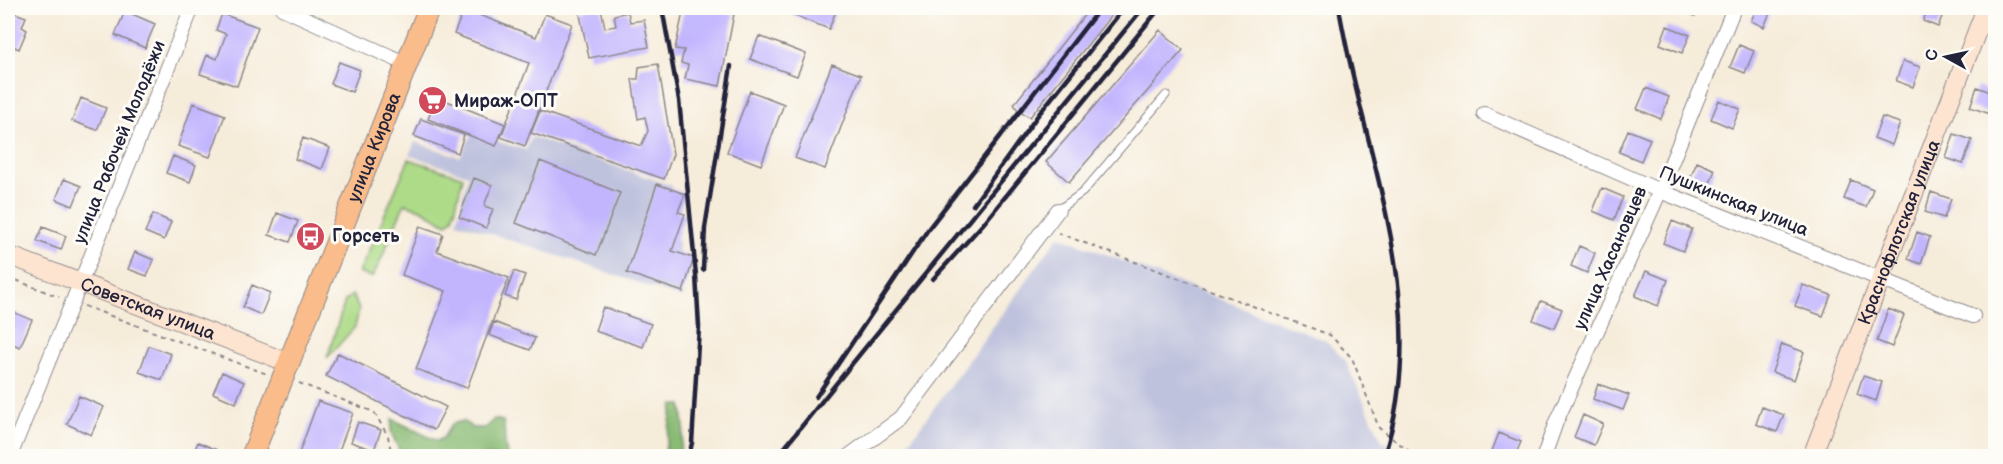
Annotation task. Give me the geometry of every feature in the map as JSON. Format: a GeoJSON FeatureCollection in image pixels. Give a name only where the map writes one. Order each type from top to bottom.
{"type":"FeatureCollection","features":[{"type":"Feature","properties":{"kind":"main road","name":"улица Кирова"},"geometry":{"type":"LineString","coordinates":[[252,456],[429,8]]}},
{"type":"Feature","properties":{"kind":"street","name":"улица Рабочей Молодёжи"},"geometry":{"type":"LineString","coordinates":[[10,456],[192,8]]}},
{"type":"Feature","properties":{"kind":"street"},"geometry":{"type":"LineString","coordinates":[[282,8],[407,64]]}},
{"type":"Feature","properties":{"kind":"street","name":"улица Хасановцев"},"geometry":{"type":"LineString","coordinates":[[1544,456],[1556,422],[1660,191],[1734,8]]}},
{"type":"Feature","properties":{"kind":"street","name":"Краснофлотская улица"},"geometry":{"type":"LineString","coordinates":[[1812,456],[1986,8]]}},
{"type":"Feature","properties":{"kind":"street","name":"Пушкинская улица"},"geometry":{"type":"LineString","coordinates":[[1484,114],[1660,191],[1973,316]]}},
{"type":"Feature","properties":{"kind":"street"},"geometry":{"type":"LineString","coordinates":[[849,456],[902,418],[1058,210]]}},
{"type":"Feature","properties":{"kind":"street","name":"Советская улица"},"geometry":{"type":"LineString","coordinates":[[8,255],[289,363]]}},
{"type":"Feature","properties":{"kind":"lane"},"geometry":{"type":"LineString","coordinates":[[1058,210],[1083,192],[1166,95]]}},
{"type":"Feature","properties":{"kind":"path"},"geometry":{"type":"LineString","coordinates":[[1044,228],[1330,335],[1352,358],[1379,428],[1409,451],[1424,456]]}},
{"type":"Feature","properties":{"kind":"path"},"geometry":{"type":"LineString","coordinates":[[8,277],[253,369]]}},
{"type":"Feature","properties":{"kind":"path"},"geometry":{"type":"LineString","coordinates":[[308,385],[374,412],[388,436],[392,456]]}},
{"type":"Feature","properties":{"kind":"shaded area"},"geometry":{"type":"Polygon","coordinates":[[[472,134],[526,150],[532,137],[672,186],[683,298],[457,222],[468,175],[409,155],[415,142],[460,157],[472,134]]]}},
{"type":"Feature","properties":{"kind":"shaded area"},"geometry":{"type":"Polygon","coordinates":[[[1059,236],[1325,340],[1345,360],[1382,441],[1406,453],[1405,456],[899,456],[1059,236]]]}},
{"type":"Feature","properties":{"kind":"green space"},"geometry":{"type":"Polygon","coordinates":[[[409,159],[463,177],[453,218],[447,224],[421,209],[405,204],[372,277],[359,273],[409,159]]]}},
{"type":"Feature","properties":{"kind":"green space"},"geometry":{"type":"Polygon","coordinates":[[[352,295],[359,309],[355,327],[327,358],[345,301],[352,295]]]}},
{"type":"Feature","properties":{"kind":"green space"},"geometry":{"type":"Polygon","coordinates":[[[673,405],[682,405],[684,429],[679,456],[664,456],[673,405]]]}},
{"type":"Feature","properties":{"kind":"green space"},"geometry":{"type":"Polygon","coordinates":[[[392,419],[437,441],[443,438],[452,424],[463,421],[473,428],[485,428],[494,419],[503,421],[508,456],[402,456],[391,432],[392,419]]]}},
{"type":"Feature","properties":{"kind":"building"},"geometry":{"type":"Polygon","coordinates":[[[601,8],[605,28],[616,26],[614,15],[628,12],[630,22],[644,20],[649,47],[589,58],[579,10],[601,8]]]}},
{"type":"Feature","properties":{"kind":"building"},"geometry":{"type":"Polygon","coordinates":[[[684,8],[703,8],[734,14],[720,86],[685,79],[688,65],[681,63],[684,50],[675,49],[684,8]]]}},
{"type":"Feature","properties":{"kind":"building"},"geometry":{"type":"Polygon","coordinates":[[[775,8],[837,8],[829,29],[775,8]]]}},
{"type":"Feature","properties":{"kind":"building"},"geometry":{"type":"Polygon","coordinates":[[[1090,8],[1117,8],[1030,117],[1019,112],[1014,104],[1090,8]]]}},
{"type":"Feature","properties":{"kind":"building"},"geometry":{"type":"Polygon","coordinates":[[[1682,8],[1698,8],[1695,16],[1681,10],[1682,8]]]}},
{"type":"Feature","properties":{"kind":"building"},"geometry":{"type":"Polygon","coordinates":[[[1757,8],[1772,8],[1764,27],[1751,21],[1757,8]]]}},
{"type":"Feature","properties":{"kind":"building"},"geometry":{"type":"Polygon","coordinates":[[[1928,8],[1944,11],[1938,27],[1923,21],[1928,8]]]}},
{"type":"Feature","properties":{"kind":"building"},"geometry":{"type":"Polygon","coordinates":[[[464,9],[536,37],[545,14],[572,24],[525,146],[501,137],[529,63],[454,34],[464,9]]]}},
{"type":"Feature","properties":{"kind":"building"},"geometry":{"type":"Polygon","coordinates":[[[9,11],[26,17],[22,27],[27,30],[19,49],[8,44],[9,11]]]}},
{"type":"Feature","properties":{"kind":"building"},"geometry":{"type":"Polygon","coordinates":[[[125,11],[155,24],[145,48],[115,35],[125,11]]]}},
{"type":"Feature","properties":{"kind":"building"},"geometry":{"type":"Polygon","coordinates":[[[222,14],[258,27],[237,86],[200,74],[207,55],[217,59],[226,34],[216,30],[222,14]]]}},
{"type":"Feature","properties":{"kind":"building"},"geometry":{"type":"Polygon","coordinates":[[[1667,26],[1690,35],[1682,53],[1660,44],[1667,26]]]}},
{"type":"Feature","properties":{"kind":"building"},"geometry":{"type":"Polygon","coordinates":[[[1160,30],[1183,50],[1069,182],[1046,162],[1160,30]]]}},
{"type":"Feature","properties":{"kind":"building"},"geometry":{"type":"Polygon","coordinates":[[[759,36],[806,54],[797,76],[750,59],[759,36]]]}},
{"type":"Feature","properties":{"kind":"building"},"geometry":{"type":"Polygon","coordinates":[[[1739,45],[1754,51],[1745,73],[1730,67],[1739,45]]]}},
{"type":"Feature","properties":{"kind":"building"},"geometry":{"type":"Polygon","coordinates":[[[1903,61],[1920,67],[1913,87],[1896,81],[1903,61]]]}},
{"type":"Feature","properties":{"kind":"building"},"geometry":{"type":"Polygon","coordinates":[[[339,62],[360,70],[352,92],[331,84],[339,62]]]}},
{"type":"Feature","properties":{"kind":"building"},"geometry":{"type":"Polygon","coordinates":[[[658,64],[673,154],[664,179],[531,133],[540,111],[641,146],[648,131],[645,117],[638,119],[632,79],[638,79],[639,67],[658,64]]]}},
{"type":"Feature","properties":{"kind":"building"},"geometry":{"type":"Polygon","coordinates":[[[832,64],[861,75],[825,169],[795,158],[832,64]]]}},
{"type":"Feature","properties":{"kind":"building"},"geometry":{"type":"Polygon","coordinates":[[[1977,87],[1996,94],[1996,108],[1993,115],[1970,107],[1977,87]]]}},
{"type":"Feature","properties":{"kind":"building"},"geometry":{"type":"Polygon","coordinates":[[[1646,88],[1669,97],[1661,119],[1637,109],[1646,88]]]}},
{"type":"Feature","properties":{"kind":"building"},"geometry":{"type":"Polygon","coordinates":[[[750,91],[784,104],[761,165],[727,152],[750,91]]]}},
{"type":"Feature","properties":{"kind":"building"},"geometry":{"type":"Polygon","coordinates":[[[437,97],[505,124],[496,146],[428,119],[437,97]]]}},
{"type":"Feature","properties":{"kind":"building"},"geometry":{"type":"Polygon","coordinates":[[[81,98],[106,108],[97,130],[72,121],[81,98]]]}},
{"type":"Feature","properties":{"kind":"building"},"geometry":{"type":"Polygon","coordinates":[[[1719,100],[1740,109],[1732,128],[1711,119],[1719,100]]]}},
{"type":"Feature","properties":{"kind":"building"},"geometry":{"type":"Polygon","coordinates":[[[193,103],[225,115],[210,157],[178,146],[193,103]]]}},
{"type":"Feature","properties":{"kind":"building"},"geometry":{"type":"Polygon","coordinates":[[[1882,117],[1900,123],[1892,145],[1874,138],[1882,117]]]}},
{"type":"Feature","properties":{"kind":"building"},"geometry":{"type":"Polygon","coordinates":[[[421,119],[464,135],[458,153],[414,136],[421,119]]]}},
{"type":"Feature","properties":{"kind":"building"},"geometry":{"type":"Polygon","coordinates":[[[1628,130],[1650,139],[1641,161],[1619,152],[1628,130]]]}},
{"type":"Feature","properties":{"kind":"building"},"geometry":{"type":"Polygon","coordinates":[[[1954,134],[1972,140],[1963,164],[1946,158],[1954,134]]]}},
{"type":"Feature","properties":{"kind":"building"},"geometry":{"type":"Polygon","coordinates":[[[303,138],[330,148],[322,169],[295,159],[303,138]]]}},
{"type":"Feature","properties":{"kind":"building"},"geometry":{"type":"Polygon","coordinates":[[[173,156],[196,165],[190,182],[166,173],[173,156]]]}},
{"type":"Feature","properties":{"kind":"building"},"geometry":{"type":"Polygon","coordinates":[[[540,161],[620,193],[596,255],[516,223],[540,161]]]}},
{"type":"Feature","properties":{"kind":"building"},"geometry":{"type":"Polygon","coordinates":[[[1697,162],[1715,170],[1707,191],[1688,183],[1697,162]]]}},
{"type":"Feature","properties":{"kind":"building"},"geometry":{"type":"Polygon","coordinates":[[[474,178],[492,185],[484,206],[493,209],[486,228],[459,217],[474,178]]]}},
{"type":"Feature","properties":{"kind":"building"},"geometry":{"type":"Polygon","coordinates":[[[64,179],[81,186],[73,206],[56,199],[64,179]]]}},
{"type":"Feature","properties":{"kind":"building"},"geometry":{"type":"Polygon","coordinates":[[[1851,180],[1873,189],[1866,207],[1844,199],[1851,180]]]}},
{"type":"Feature","properties":{"kind":"building"},"geometry":{"type":"Polygon","coordinates":[[[657,184],[685,194],[678,212],[685,214],[672,251],[694,258],[683,292],[627,273],[657,184]]]}},
{"type":"Feature","properties":{"kind":"building"},"geometry":{"type":"Polygon","coordinates":[[[1602,188],[1623,197],[1614,220],[1593,211],[1602,188]]]}},
{"type":"Feature","properties":{"kind":"building"},"geometry":{"type":"Polygon","coordinates":[[[1931,192],[1951,199],[1944,218],[1925,212],[1931,192]]]}},
{"type":"Feature","properties":{"kind":"building"},"geometry":{"type":"Polygon","coordinates":[[[277,213],[298,221],[290,242],[269,235],[277,213]]]}},
{"type":"Feature","properties":{"kind":"building"},"geometry":{"type":"Polygon","coordinates":[[[153,214],[171,222],[164,240],[145,232],[153,214]]]}},
{"type":"Feature","properties":{"kind":"building"},"geometry":{"type":"Polygon","coordinates":[[[1672,221],[1692,229],[1683,251],[1663,243],[1672,221]]]}},
{"type":"Feature","properties":{"kind":"building"},"geometry":{"type":"Polygon","coordinates":[[[420,226],[443,234],[437,251],[509,278],[467,388],[416,369],[446,291],[402,275],[420,226]]]}},
{"type":"Feature","properties":{"kind":"building"},"geometry":{"type":"Polygon","coordinates":[[[43,227],[66,236],[61,250],[37,241],[43,227]]]}},
{"type":"Feature","properties":{"kind":"building"},"geometry":{"type":"Polygon","coordinates":[[[1917,232],[1930,237],[1921,264],[1908,259],[1917,232]]]}},
{"type":"Feature","properties":{"kind":"building"},"geometry":{"type":"Polygon","coordinates":[[[1579,246],[1595,253],[1587,273],[1571,266],[1579,246]]]}},
{"type":"Feature","properties":{"kind":"building"},"geometry":{"type":"Polygon","coordinates":[[[135,252],[154,260],[147,276],[128,269],[135,252]]]}},
{"type":"Feature","properties":{"kind":"building"},"geometry":{"type":"Polygon","coordinates":[[[514,271],[525,275],[516,300],[505,296],[514,271]]]}},
{"type":"Feature","properties":{"kind":"building"},"geometry":{"type":"Polygon","coordinates":[[[1646,271],[1668,280],[1658,306],[1635,296],[1646,271]]]}},
{"type":"Feature","properties":{"kind":"building"},"geometry":{"type":"Polygon","coordinates":[[[252,285],[270,293],[261,315],[243,307],[252,285]]]}},
{"type":"Feature","properties":{"kind":"building"},"geometry":{"type":"Polygon","coordinates":[[[1803,285],[1831,295],[1823,316],[1795,306],[1803,285]]]}},
{"type":"Feature","properties":{"kind":"building"},"geometry":{"type":"Polygon","coordinates":[[[1541,301],[1562,309],[1554,328],[1533,320],[1541,301]]]}},
{"type":"Feature","properties":{"kind":"building"},"geometry":{"type":"Polygon","coordinates":[[[603,307],[651,324],[643,347],[595,331],[603,307]]]}},
{"type":"Feature","properties":{"kind":"building"},"geometry":{"type":"Polygon","coordinates":[[[1888,309],[1904,315],[1892,347],[1877,341],[1888,309]]]}},
{"type":"Feature","properties":{"kind":"building"},"geometry":{"type":"Polygon","coordinates":[[[8,310],[32,320],[20,347],[8,342],[8,310]]]}},
{"type":"Feature","properties":{"kind":"building"},"geometry":{"type":"Polygon","coordinates":[[[494,322],[535,338],[530,350],[489,335],[494,322]]]}},
{"type":"Feature","properties":{"kind":"building"},"geometry":{"type":"Polygon","coordinates":[[[1782,344],[1804,352],[1794,380],[1772,372],[1782,344]]]}},
{"type":"Feature","properties":{"kind":"building"},"geometry":{"type":"Polygon","coordinates":[[[149,346],[171,354],[162,380],[139,372],[149,346]]]}},
{"type":"Feature","properties":{"kind":"building"},"geometry":{"type":"Polygon","coordinates":[[[338,353],[446,407],[434,430],[326,376],[338,353]]]}},
{"type":"Feature","properties":{"kind":"building"},"geometry":{"type":"Polygon","coordinates":[[[222,372],[244,382],[236,403],[213,393],[222,372]]]}},
{"type":"Feature","properties":{"kind":"building"},"geometry":{"type":"Polygon","coordinates":[[[1863,376],[1882,382],[1876,401],[1857,394],[1863,376]]]}},
{"type":"Feature","properties":{"kind":"building"},"geometry":{"type":"Polygon","coordinates":[[[1598,384],[1629,395],[1623,410],[1593,399],[1598,384]]]}},
{"type":"Feature","properties":{"kind":"building"},"geometry":{"type":"Polygon","coordinates":[[[79,396],[104,407],[91,435],[67,424],[79,396]]]}},
{"type":"Feature","properties":{"kind":"building"},"geometry":{"type":"Polygon","coordinates":[[[318,401],[353,413],[337,456],[298,456],[318,401]]]}},
{"type":"Feature","properties":{"kind":"building"},"geometry":{"type":"Polygon","coordinates":[[[1762,407],[1784,415],[1777,432],[1756,424],[1762,407]]]}},
{"type":"Feature","properties":{"kind":"building"},"geometry":{"type":"Polygon","coordinates":[[[1583,415],[1603,424],[1594,445],[1574,437],[1583,415]]]}},
{"type":"Feature","properties":{"kind":"building"},"geometry":{"type":"Polygon","coordinates":[[[358,422],[381,430],[374,450],[351,442],[358,422]]]}},
{"type":"Feature","properties":{"kind":"building"},"geometry":{"type":"Polygon","coordinates":[[[1499,433],[1521,442],[1515,456],[1490,456],[1499,433]]]}},
{"type":"Feature","properties":{"kind":"building"},"geometry":{"type":"Polygon","coordinates":[[[198,442],[217,450],[215,456],[192,456],[198,442]]]}},
{"type":"Feature","properties":{"kind":"railway"},"geometry":{"type":"LineString","coordinates":[[662,8],[679,100],[696,275],[699,327],[692,443],[689,456]]}},
{"type":"Feature","properties":{"kind":"railway"},"geometry":{"type":"LineString","coordinates":[[816,397],[929,228],[1100,8]]}},
{"type":"Feature","properties":{"kind":"railway"},"geometry":{"type":"LineString","coordinates":[[973,205],[1038,115],[1124,8]]}},
{"type":"Feature","properties":{"kind":"railway"},"geometry":{"type":"LineString","coordinates":[[778,456],[1143,8]]}},
{"type":"Feature","properties":{"kind":"railway"},"geometry":{"type":"LineString","coordinates":[[933,279],[983,224],[1160,8]]}},
{"type":"Feature","properties":{"kind":"railway"},"geometry":{"type":"LineString","coordinates":[[1339,8],[1390,231],[1398,287],[1402,343],[1397,399],[1384,456]]}},
{"type":"Feature","properties":{"kind":"railway"},"geometry":{"type":"LineString","coordinates":[[703,270],[705,228],[731,66]]}},
{"type":"Feature","properties":{"kind":"place","name":"Мираж-ОПТ"},"geometry":{"type":"Point","coordinates":[433,101]}},
{"type":"Feature","properties":{"kind":"place","name":"Горсеть"},"geometry":{"type":"Point","coordinates":[311,236]}}]}
